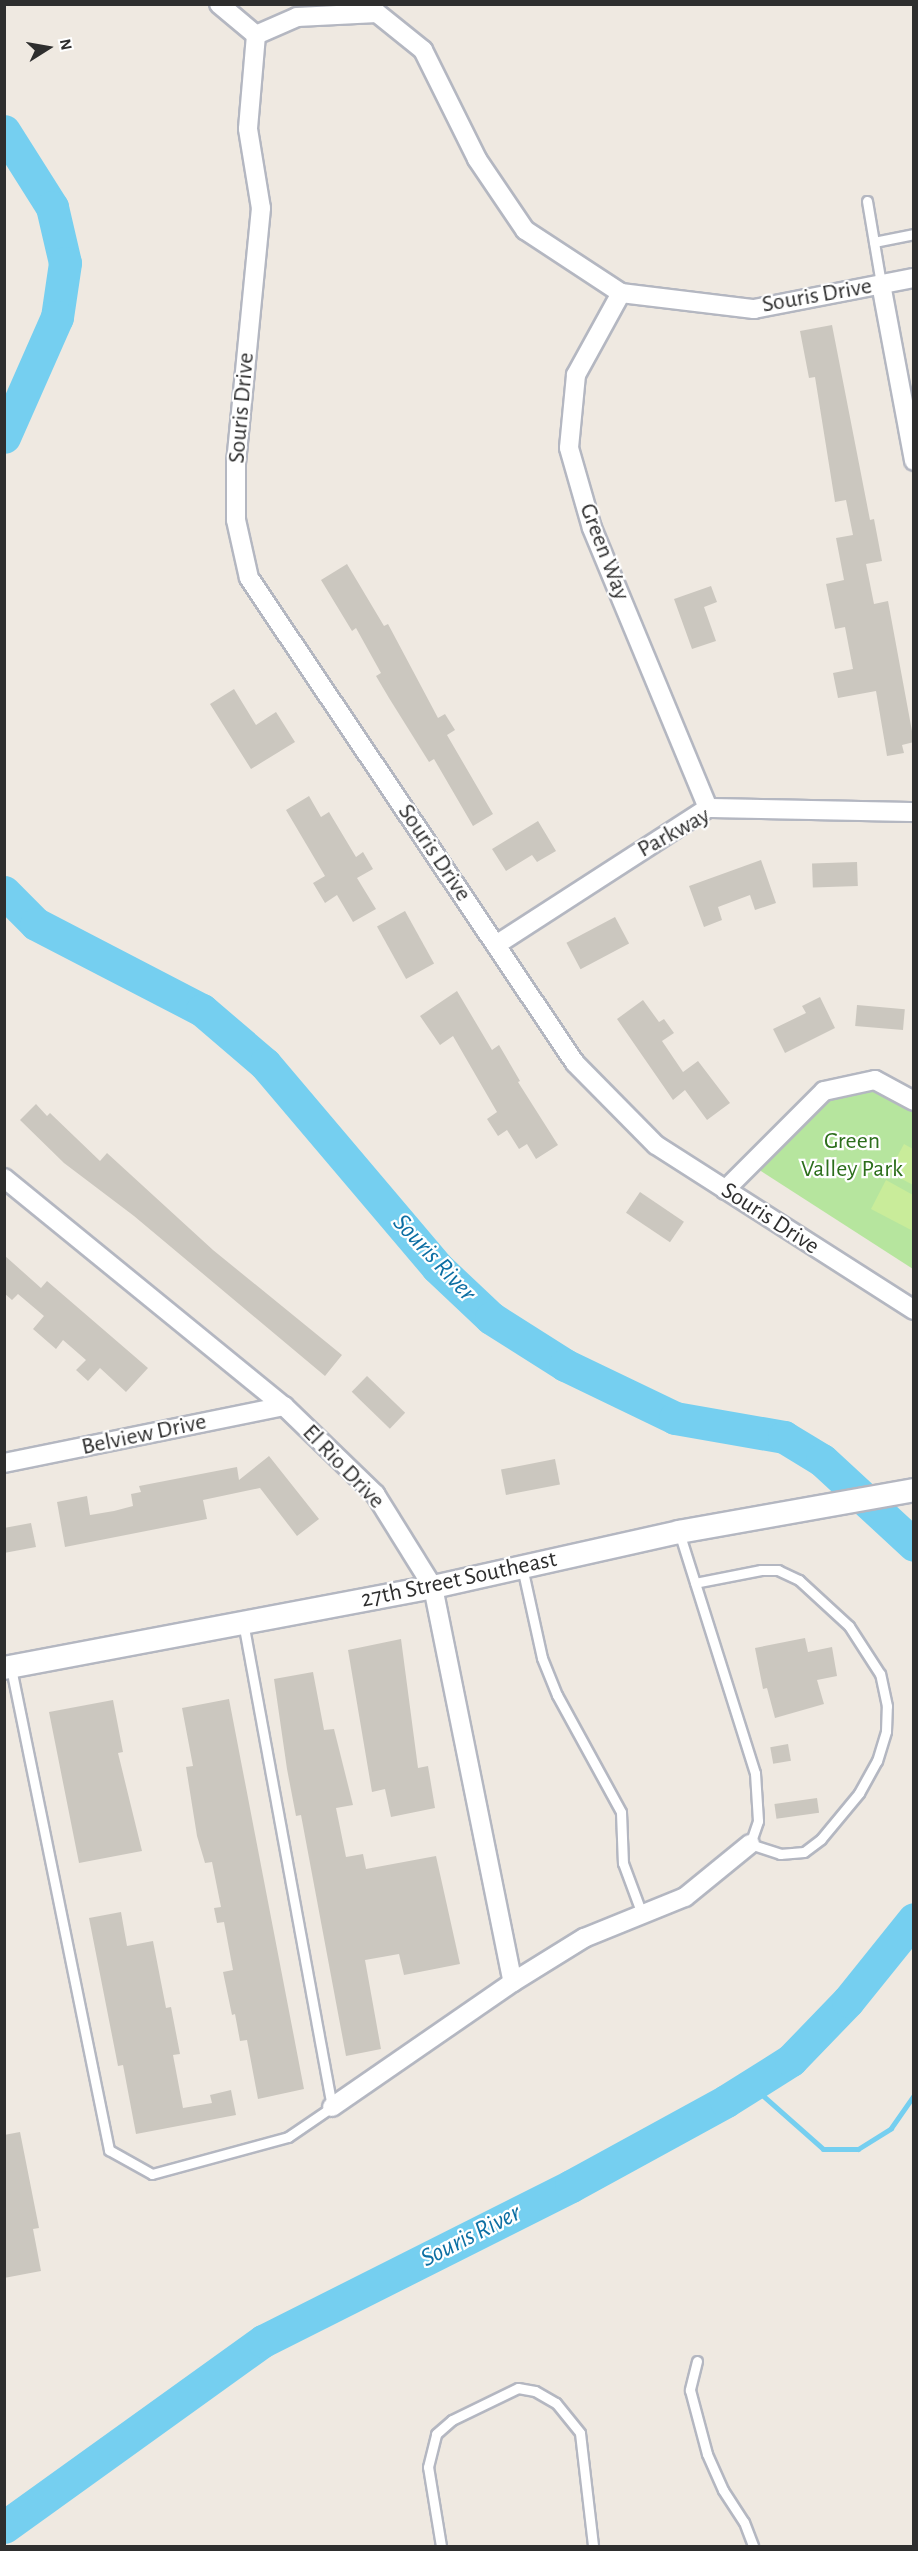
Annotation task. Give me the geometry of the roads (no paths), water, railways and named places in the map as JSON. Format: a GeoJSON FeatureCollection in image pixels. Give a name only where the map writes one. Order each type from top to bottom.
{"type":"FeatureCollection","features":[{"type":"Feature","properties":{"kind":"street"},"geometry":{"type":"LineString","coordinates":[[219,4],[256,34]]}},
{"type":"Feature","properties":{"kind":"street","name":"Souris Drive"},"geometry":{"type":"LineString","coordinates":[[914,278],[754,309],[621,293],[525,230],[477,159],[423,50],[377,13],[297,17],[256,34],[248,129],[261,208],[236,462],[236,520],[249,578],[575,1063],[657,1145],[914,1310]]}},
{"type":"Feature","properties":{"kind":"street"},"geometry":{"type":"LineString","coordinates":[[881,284],[914,461]]}},
{"type":"Feature","properties":{"kind":"street","name":"Green Way"},"geometry":{"type":"LineString","coordinates":[[621,293],[576,375],[569,448],[592,528],[708,808]]}},
{"type":"Feature","properties":{"kind":"street","name":"Parkway"},"geometry":{"type":"LineString","coordinates":[[496,945],[708,808],[914,812]]}},
{"type":"Feature","properties":{"kind":"street"},"geometry":{"type":"LineString","coordinates":[[725,1190],[824,1091],[875,1080],[914,1101]]}},
{"type":"Feature","properties":{"kind":"street","name":"El Rio Drive"},"geometry":{"type":"LineString","coordinates":[[4,1178],[284,1406],[375,1494],[433,1587],[513,1982]]}},
{"type":"Feature","properties":{"kind":"street","name":"Belview Drive"},"geometry":{"type":"LineString","coordinates":[[4,1463],[284,1406]]}},
{"type":"Feature","properties":{"kind":"street","name":"27th Street Southeast"},"geometry":{"type":"LineString","coordinates":[[8,1667],[433,1587],[679,1532],[914,1490]]}},
{"type":"Feature","properties":{"kind":"street"},"geometry":{"type":"LineString","coordinates":[[332,2107],[513,1982],[584,1938],[685,1897],[750,1844]]}},
{"type":"Feature","properties":{"kind":"lane"},"geometry":{"type":"LineString","coordinates":[[867,201],[881,284]]}},
{"type":"Feature","properties":{"kind":"lane"},"geometry":{"type":"LineString","coordinates":[[874,242],[914,234]]}},
{"type":"Feature","properties":{"kind":"lane"},"geometry":{"type":"LineString","coordinates":[[679,1532],[695,1583],[755,1773],[758,1821],[750,1844],[780,1854],[804,1852],[821,1839],[859,1793],[877,1761],[886,1731],[887,1706],[880,1674],[867,1649],[822,1598],[799,1580],[778,1570],[761,1570],[695,1583]]}},
{"type":"Feature","properties":{"kind":"lane"},"geometry":{"type":"LineString","coordinates":[[522,1567],[542,1658],[557,1695],[621,1812],[622,1863],[642,1914]]}},
{"type":"Feature","properties":{"kind":"lane"},"geometry":{"type":"LineString","coordinates":[[8,1667],[109,2150],[152,2174],[288,2137],[332,2107],[243,1623]]}},
{"type":"Feature","properties":{"kind":"lane"},"geometry":{"type":"LineString","coordinates":[[697,2361],[690,2390],[707,2454],[723,2490],[744,2522],[753,2547]]}},
{"type":"Feature","properties":{"kind":"lane"},"geometry":{"type":"LineString","coordinates":[[441,2547],[428,2467],[436,2434],[452,2420],[518,2388],[535,2391],[556,2403],[580,2433],[593,2547]]}},
{"type":"Feature","properties":{"kind":"waterway","name":"Souris River"},"geometry":{"type":"LineString","coordinates":[[4,131],[52,207],[65,263],[57,317],[4,437]]}},
{"type":"Feature","properties":{"kind":"waterway","name":"Souris River"},"geometry":{"type":"LineString","coordinates":[[4,892],[36,924],[202,1010],[265,1064],[437,1267],[491,1318],[565,1365],[675,1418],[784,1437],[822,1460],[914,1545]]}},
{"type":"Feature","properties":{"kind":"waterway","name":"Souris River"},"geometry":{"type":"LineString","coordinates":[[4,2527],[263,2341],[571,2186],[726,2101],[791,2060],[848,2001],[914,1919]]}},
{"type":"Feature","properties":{"kind":"waterway"},"geometry":{"type":"LineString","coordinates":[[751,2085],[823,2149],[858,2149],[891,2128],[914,2095]]}},
{"type":"Feature","properties":{"kind":"park label","name":"Green Valley Park"},"geometry":{"type":"Point","coordinates":[852,1156]}}]}
